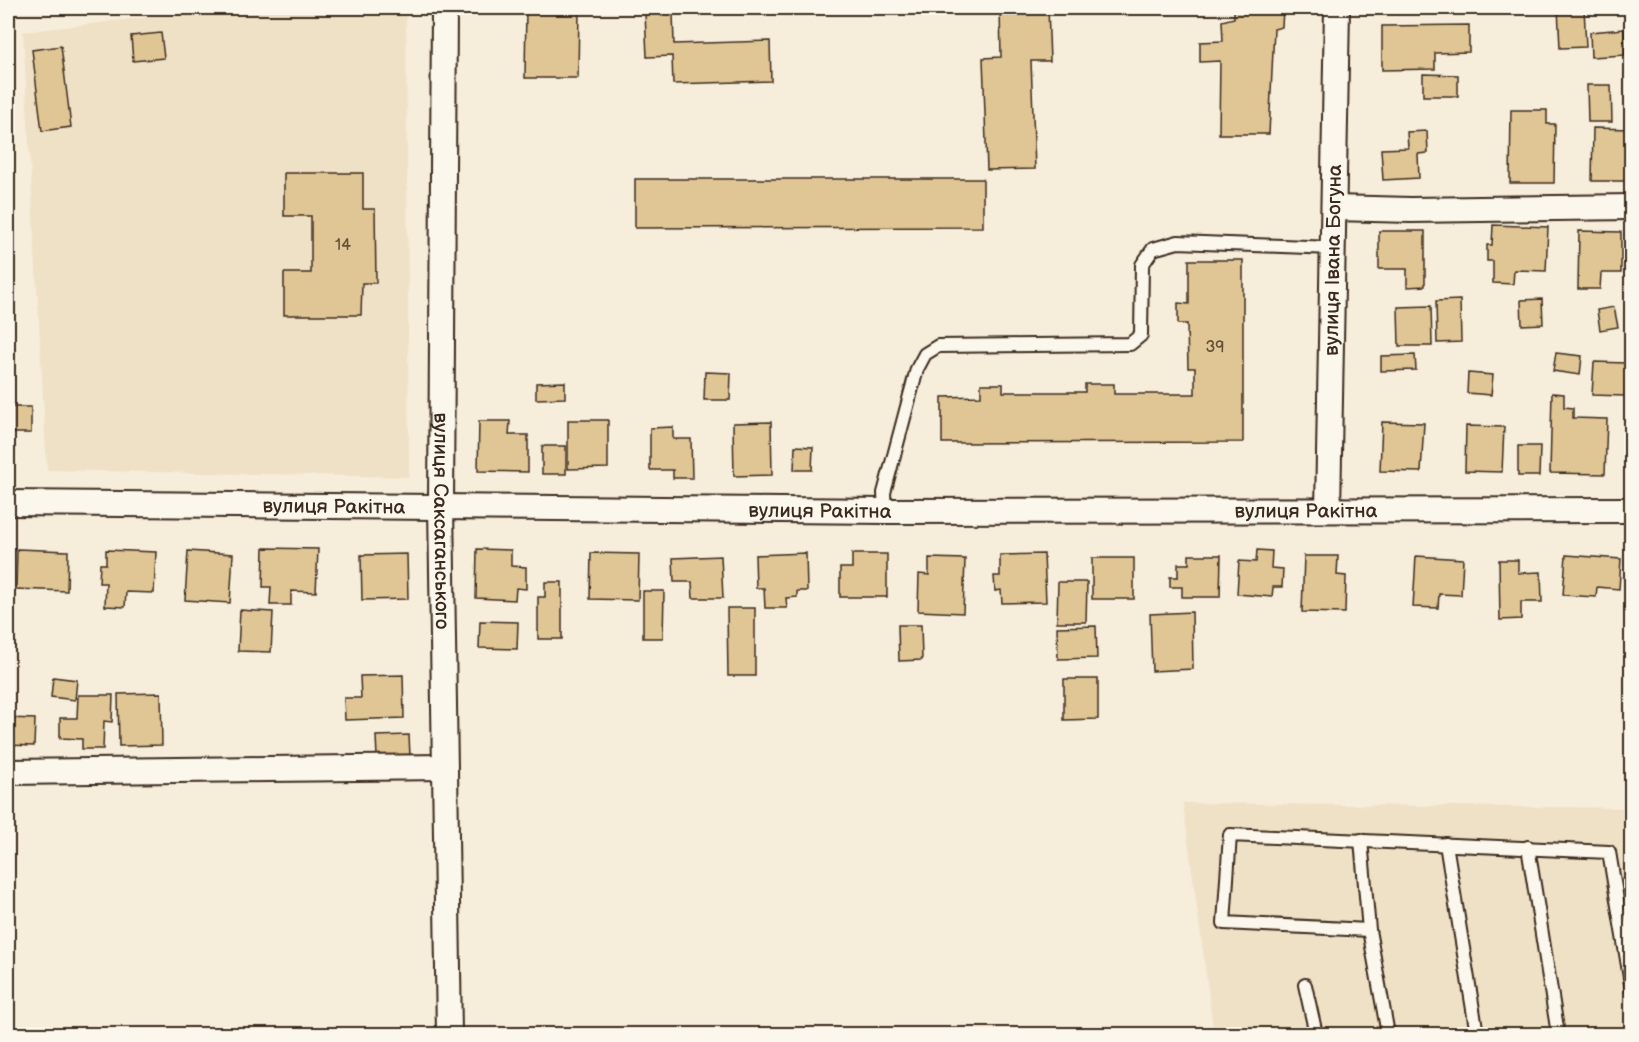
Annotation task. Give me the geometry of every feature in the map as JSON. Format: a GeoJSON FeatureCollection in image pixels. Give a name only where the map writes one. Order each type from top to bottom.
{"type":"FeatureCollection","features":[{"type":"Feature","properties":{"kind":"street","name":"вулиця Саксаганського"},"geometry":{"type":"LineString","coordinates":[[444,8],[441,506],[449,1035]]}},
{"type":"Feature","properties":{"kind":"street","name":"вулиця Івана Богуна"},"geometry":{"type":"LineString","coordinates":[[1328,510],[1337,8]]}},
{"type":"Feature","properties":{"kind":"street"},"geometry":{"type":"LineString","coordinates":[[1334,208],[1411,210],[1632,207]]}},
{"type":"Feature","properties":{"kind":"street","name":"вулиця Ракітна"},"geometry":{"type":"LineString","coordinates":[[8,503],[885,511],[1632,510]]}},
{"type":"Feature","properties":{"kind":"street"},"geometry":{"type":"LineString","coordinates":[[8,772],[444,767]]}},
{"type":"Feature","properties":{"kind":"lane"},"geometry":{"type":"LineString","coordinates":[[885,511],[884,493],[917,369],[925,354],[938,346],[1130,344],[1141,335],[1142,265],[1153,249],[1178,242],[1333,248]]}},
{"type":"Feature","properties":{"kind":"lane"},"geometry":{"type":"LineString","coordinates":[[1369,930],[1224,923],[1230,835],[1609,852],[1632,990]]}},
{"type":"Feature","properties":{"kind":"lane"},"geometry":{"type":"LineString","coordinates":[[1361,840],[1369,930],[1388,1035]]}},
{"type":"Feature","properties":{"kind":"lane"},"geometry":{"type":"LineString","coordinates":[[1446,844],[1477,1035]]}},
{"type":"Feature","properties":{"kind":"lane"},"geometry":{"type":"LineString","coordinates":[[1528,847],[1558,1035]]}},
{"type":"Feature","properties":{"kind":"lane"},"geometry":{"type":"LineString","coordinates":[[1305,985],[1316,1035]]}},
{"type":"Feature","properties":{"kind":"shaded area"},"geometry":{"type":"Polygon","coordinates":[[[223,8],[406,8],[409,477],[47,470],[23,32],[223,8]]]}},
{"type":"Feature","properties":{"kind":"shaded area"},"geometry":{"type":"Polygon","coordinates":[[[1183,803],[1631,808],[1631,1034],[1214,1034],[1183,803]]]}},
{"type":"Feature","properties":{"kind":"building"},"geometry":{"type":"Polygon","coordinates":[[[526,8],[579,8],[578,78],[525,78],[526,8]]]}},
{"type":"Feature","properties":{"kind":"building"},"geometry":{"type":"Polygon","coordinates":[[[1000,8],[1048,8],[1050,61],[1031,61],[1035,169],[987,170],[983,58],[1001,57],[1000,8]]]}},
{"type":"Feature","properties":{"kind":"building"},"geometry":{"type":"Polygon","coordinates":[[[1234,8],[1283,8],[1282,27],[1274,29],[1269,134],[1219,134],[1220,61],[1200,62],[1200,42],[1223,41],[1222,21],[1234,18],[1234,8]]]}},
{"type":"Feature","properties":{"kind":"building"},"geometry":{"type":"Polygon","coordinates":[[[1558,8],[1584,8],[1586,47],[1560,48],[1558,8]]]}},
{"type":"Feature","properties":{"kind":"building"},"geometry":{"type":"Polygon","coordinates":[[[645,13],[673,13],[674,44],[770,41],[771,81],[673,84],[672,56],[647,57],[645,13]]]}},
{"type":"Feature","properties":{"kind":"building"},"geometry":{"type":"Polygon","coordinates":[[[1469,25],[1469,52],[1435,53],[1435,69],[1382,70],[1382,26],[1469,25]]]}},
{"type":"Feature","properties":{"kind":"building"},"geometry":{"type":"Polygon","coordinates":[[[1624,29],[1625,55],[1591,57],[1590,32],[1624,29]]]}},
{"type":"Feature","properties":{"kind":"building"},"geometry":{"type":"Polygon","coordinates":[[[161,33],[164,58],[133,61],[131,36],[161,33]]]}},
{"type":"Feature","properties":{"kind":"building"},"geometry":{"type":"Polygon","coordinates":[[[61,46],[71,127],[42,131],[32,50],[61,46]]]}},
{"type":"Feature","properties":{"kind":"building"},"geometry":{"type":"Polygon","coordinates":[[[1423,74],[1458,75],[1458,96],[1423,96],[1423,74]]]}},
{"type":"Feature","properties":{"kind":"building"},"geometry":{"type":"Polygon","coordinates":[[[1587,85],[1611,85],[1612,122],[1588,122],[1587,85]]]}},
{"type":"Feature","properties":{"kind":"building"},"geometry":{"type":"Polygon","coordinates":[[[1511,110],[1547,110],[1547,124],[1555,124],[1554,183],[1510,183],[1511,110]]]}},
{"type":"Feature","properties":{"kind":"building"},"geometry":{"type":"Polygon","coordinates":[[[1593,128],[1630,129],[1628,181],[1592,181],[1593,128]]]}},
{"type":"Feature","properties":{"kind":"building"},"geometry":{"type":"Polygon","coordinates":[[[1427,131],[1428,153],[1418,154],[1419,178],[1383,180],[1381,149],[1408,148],[1407,132],[1427,131]]]}},
{"type":"Feature","properties":{"kind":"building"},"geometry":{"type":"Polygon","coordinates":[[[284,173],[363,173],[363,209],[375,209],[376,283],[362,283],[361,315],[284,315],[284,273],[311,273],[311,216],[284,216],[284,173]]]}},
{"type":"Feature","properties":{"kind":"building"},"geometry":{"type":"Polygon","coordinates":[[[635,179],[983,179],[983,227],[635,228],[635,179]]]}},
{"type":"Feature","properties":{"kind":"building"},"geometry":{"type":"Polygon","coordinates":[[[1493,225],[1548,227],[1546,271],[1514,270],[1513,284],[1493,283],[1493,261],[1487,261],[1487,245],[1492,245],[1493,225]]]}},
{"type":"Feature","properties":{"kind":"building"},"geometry":{"type":"Polygon","coordinates":[[[1379,231],[1425,231],[1425,286],[1407,287],[1407,269],[1379,269],[1379,231]]]}},
{"type":"Feature","properties":{"kind":"building"},"geometry":{"type":"Polygon","coordinates":[[[1579,231],[1621,232],[1621,273],[1601,273],[1600,289],[1578,289],[1579,231]]]}},
{"type":"Feature","properties":{"kind":"building"},"geometry":{"type":"Polygon","coordinates":[[[1189,260],[1243,260],[1243,442],[942,443],[942,397],[981,396],[981,384],[1003,384],[1003,392],[1085,392],[1085,384],[1114,384],[1114,394],[1195,394],[1195,368],[1188,368],[1187,324],[1178,324],[1178,303],[1189,304],[1189,260]]]}},
{"type":"Feature","properties":{"kind":"building"},"geometry":{"type":"Polygon","coordinates":[[[1542,299],[1543,324],[1522,325],[1521,300],[1542,299]]]}},
{"type":"Feature","properties":{"kind":"building"},"geometry":{"type":"Polygon","coordinates":[[[1460,300],[1461,342],[1437,343],[1436,301],[1460,300]]]}},
{"type":"Feature","properties":{"kind":"building"},"geometry":{"type":"Polygon","coordinates":[[[1431,306],[1432,346],[1399,346],[1398,307],[1431,306]]]}},
{"type":"Feature","properties":{"kind":"building"},"geometry":{"type":"Polygon","coordinates":[[[1614,307],[1618,327],[1600,330],[1597,310],[1614,307]]]}},
{"type":"Feature","properties":{"kind":"building"},"geometry":{"type":"Polygon","coordinates":[[[1556,353],[1582,356],[1580,375],[1553,371],[1556,353]]]}},
{"type":"Feature","properties":{"kind":"building"},"geometry":{"type":"Polygon","coordinates":[[[1415,355],[1416,370],[1381,371],[1381,356],[1415,355]]]}},
{"type":"Feature","properties":{"kind":"building"},"geometry":{"type":"Polygon","coordinates":[[[1594,362],[1626,363],[1625,396],[1592,395],[1594,362]]]}},
{"type":"Feature","properties":{"kind":"building"},"geometry":{"type":"Polygon","coordinates":[[[705,372],[731,373],[730,400],[704,400],[705,372]]]}},
{"type":"Feature","properties":{"kind":"building"},"geometry":{"type":"Polygon","coordinates":[[[1468,373],[1493,375],[1491,395],[1467,393],[1468,373]]]}},
{"type":"Feature","properties":{"kind":"building"},"geometry":{"type":"Polygon","coordinates":[[[565,382],[565,398],[536,399],[536,383],[565,382]]]}},
{"type":"Feature","properties":{"kind":"building"},"geometry":{"type":"Polygon","coordinates":[[[1552,393],[1564,394],[1564,407],[1573,408],[1573,418],[1607,419],[1605,474],[1550,473],[1552,393]]]}},
{"type":"Feature","properties":{"kind":"building"},"geometry":{"type":"Polygon","coordinates":[[[8,407],[31,407],[31,433],[8,433],[8,407]]]}},
{"type":"Feature","properties":{"kind":"building"},"geometry":{"type":"Polygon","coordinates":[[[568,420],[608,420],[608,468],[568,469],[568,420]]]}},
{"type":"Feature","properties":{"kind":"building"},"geometry":{"type":"Polygon","coordinates":[[[479,421],[510,421],[509,435],[528,435],[528,472],[478,471],[479,421]]]}},
{"type":"Feature","properties":{"kind":"building"},"geometry":{"type":"Polygon","coordinates":[[[771,422],[772,475],[734,476],[733,423],[771,422]]]}},
{"type":"Feature","properties":{"kind":"building"},"geometry":{"type":"Polygon","coordinates":[[[1382,422],[1424,423],[1421,472],[1380,471],[1382,422]]]}},
{"type":"Feature","properties":{"kind":"building"},"geometry":{"type":"Polygon","coordinates":[[[1466,426],[1504,427],[1502,472],[1465,471],[1466,426]]]}},
{"type":"Feature","properties":{"kind":"building"},"geometry":{"type":"Polygon","coordinates":[[[673,427],[673,439],[691,439],[692,478],[673,478],[673,470],[650,470],[650,428],[673,427]]]}},
{"type":"Feature","properties":{"kind":"building"},"geometry":{"type":"Polygon","coordinates":[[[1632,431],[1632,471],[1628,470],[1632,431]]]}},
{"type":"Feature","properties":{"kind":"building"},"geometry":{"type":"Polygon","coordinates":[[[542,446],[566,446],[566,474],[542,474],[542,446]]]}},
{"type":"Feature","properties":{"kind":"building"},"geometry":{"type":"Polygon","coordinates":[[[795,446],[813,447],[812,470],[794,470],[795,446]]]}},
{"type":"Feature","properties":{"kind":"building"},"geometry":{"type":"Polygon","coordinates":[[[1518,446],[1540,446],[1539,476],[1518,476],[1518,446]]]}},
{"type":"Feature","properties":{"kind":"building"},"geometry":{"type":"Polygon","coordinates":[[[264,548],[318,549],[316,592],[291,591],[291,605],[270,605],[271,587],[263,587],[264,548]]]}},
{"type":"Feature","properties":{"kind":"building"},"geometry":{"type":"Polygon","coordinates":[[[17,549],[68,551],[67,591],[16,589],[17,549]]]}},
{"type":"Feature","properties":{"kind":"building"},"geometry":{"type":"Polygon","coordinates":[[[477,549],[511,550],[511,566],[526,567],[526,589],[516,588],[515,600],[476,598],[477,549]]]}},
{"type":"Feature","properties":{"kind":"building"},"geometry":{"type":"Polygon","coordinates":[[[106,550],[156,552],[154,593],[126,592],[125,607],[105,606],[106,583],[99,583],[100,564],[106,564],[106,550]]]}},
{"type":"Feature","properties":{"kind":"building"},"geometry":{"type":"Polygon","coordinates":[[[1257,550],[1272,551],[1271,568],[1283,569],[1282,587],[1273,587],[1272,597],[1237,594],[1239,561],[1256,562],[1257,550]]]}},
{"type":"Feature","properties":{"kind":"building"},"geometry":{"type":"Polygon","coordinates":[[[188,551],[233,554],[230,603],[185,600],[188,551]]]}},
{"type":"Feature","properties":{"kind":"building"},"geometry":{"type":"Polygon","coordinates":[[[591,553],[639,554],[638,600],[590,599],[591,553]]]}},
{"type":"Feature","properties":{"kind":"building"},"geometry":{"type":"Polygon","coordinates":[[[806,553],[807,591],[797,591],[797,597],[786,598],[787,608],[765,608],[764,588],[756,588],[755,555],[806,553]]]}},
{"type":"Feature","properties":{"kind":"building"},"geometry":{"type":"Polygon","coordinates":[[[407,554],[408,599],[362,600],[361,555],[407,554]]]}},
{"type":"Feature","properties":{"kind":"building"},"geometry":{"type":"Polygon","coordinates":[[[852,554],[887,554],[887,597],[840,597],[840,568],[852,568],[852,554]]]}},
{"type":"Feature","properties":{"kind":"building"},"geometry":{"type":"Polygon","coordinates":[[[1044,554],[1046,602],[1002,603],[1001,590],[995,591],[994,576],[1000,576],[1000,555],[1044,554]]]}},
{"type":"Feature","properties":{"kind":"building"},"geometry":{"type":"Polygon","coordinates":[[[1189,555],[1221,555],[1220,597],[1182,597],[1182,587],[1170,587],[1170,577],[1178,577],[1178,564],[1189,564],[1189,555]]]}},
{"type":"Feature","properties":{"kind":"building"},"geometry":{"type":"Polygon","coordinates":[[[1566,555],[1621,559],[1619,589],[1597,587],[1596,597],[1563,595],[1566,555]]]}},
{"type":"Feature","properties":{"kind":"building"},"geometry":{"type":"Polygon","coordinates":[[[721,556],[723,598],[693,598],[692,582],[674,582],[673,558],[721,556]]]}},
{"type":"Feature","properties":{"kind":"building"},"geometry":{"type":"Polygon","coordinates":[[[1304,556],[1338,556],[1337,575],[1346,576],[1345,613],[1302,612],[1304,556]]]}},
{"type":"Feature","properties":{"kind":"building"},"geometry":{"type":"Polygon","coordinates":[[[1416,556],[1463,559],[1461,595],[1439,594],[1438,608],[1413,607],[1416,556]]]}},
{"type":"Feature","properties":{"kind":"building"},"geometry":{"type":"Polygon","coordinates":[[[929,558],[965,559],[963,613],[918,611],[919,574],[929,575],[929,558]]]}},
{"type":"Feature","properties":{"kind":"building"},"geometry":{"type":"Polygon","coordinates":[[[1092,558],[1134,558],[1134,599],[1092,599],[1092,558]]]}},
{"type":"Feature","properties":{"kind":"building"},"geometry":{"type":"Polygon","coordinates":[[[1499,560],[1518,560],[1518,573],[1541,572],[1542,602],[1521,602],[1521,619],[1500,620],[1499,560]]]}},
{"type":"Feature","properties":{"kind":"building"},"geometry":{"type":"Polygon","coordinates":[[[545,582],[562,582],[562,639],[538,639],[538,597],[545,597],[545,582]]]}},
{"type":"Feature","properties":{"kind":"building"},"geometry":{"type":"Polygon","coordinates":[[[1058,582],[1087,582],[1086,622],[1057,622],[1058,582]]]}},
{"type":"Feature","properties":{"kind":"building"},"geometry":{"type":"Polygon","coordinates":[[[8,589],[14,590],[11,634],[8,634],[8,589]]]}},
{"type":"Feature","properties":{"kind":"building"},"geometry":{"type":"Polygon","coordinates":[[[643,591],[664,591],[663,638],[643,638],[643,591]]]}},
{"type":"Feature","properties":{"kind":"building"},"geometry":{"type":"Polygon","coordinates":[[[727,608],[755,608],[755,676],[728,676],[727,608]]]}},
{"type":"Feature","properties":{"kind":"building"},"geometry":{"type":"Polygon","coordinates":[[[240,610],[273,612],[271,652],[238,651],[240,610]]]}},
{"type":"Feature","properties":{"kind":"building"},"geometry":{"type":"Polygon","coordinates":[[[1192,612],[1193,669],[1152,671],[1150,614],[1192,612]]]}},
{"type":"Feature","properties":{"kind":"building"},"geometry":{"type":"Polygon","coordinates":[[[480,621],[518,622],[517,649],[479,648],[480,621]]]}},
{"type":"Feature","properties":{"kind":"building"},"geometry":{"type":"Polygon","coordinates":[[[898,625],[921,625],[922,660],[899,661],[898,625]]]}},
{"type":"Feature","properties":{"kind":"building"},"geometry":{"type":"Polygon","coordinates":[[[1096,626],[1097,658],[1058,659],[1057,627],[1096,626]]]}},
{"type":"Feature","properties":{"kind":"building"},"geometry":{"type":"Polygon","coordinates":[[[403,675],[404,718],[345,720],[344,698],[361,698],[360,676],[403,675]]]}},
{"type":"Feature","properties":{"kind":"building"},"geometry":{"type":"Polygon","coordinates":[[[53,677],[77,680],[75,700],[51,697],[53,677]]]}},
{"type":"Feature","properties":{"kind":"building"},"geometry":{"type":"Polygon","coordinates":[[[1064,679],[1098,679],[1098,719],[1064,720],[1064,679]]]}},
{"type":"Feature","properties":{"kind":"building"},"geometry":{"type":"Polygon","coordinates":[[[161,693],[162,745],[119,746],[118,694],[161,693]]]}},
{"type":"Feature","properties":{"kind":"building"},"geometry":{"type":"Polygon","coordinates":[[[78,695],[113,695],[112,722],[104,721],[103,749],[82,749],[82,739],[60,738],[60,718],[77,718],[78,695]]]}},
{"type":"Feature","properties":{"kind":"building"},"geometry":{"type":"Polygon","coordinates":[[[8,718],[35,719],[34,746],[8,745],[8,718]]]}},
{"type":"Feature","properties":{"kind":"building"},"geometry":{"type":"Polygon","coordinates":[[[409,735],[410,757],[377,757],[376,736],[409,735]]]}}]}
